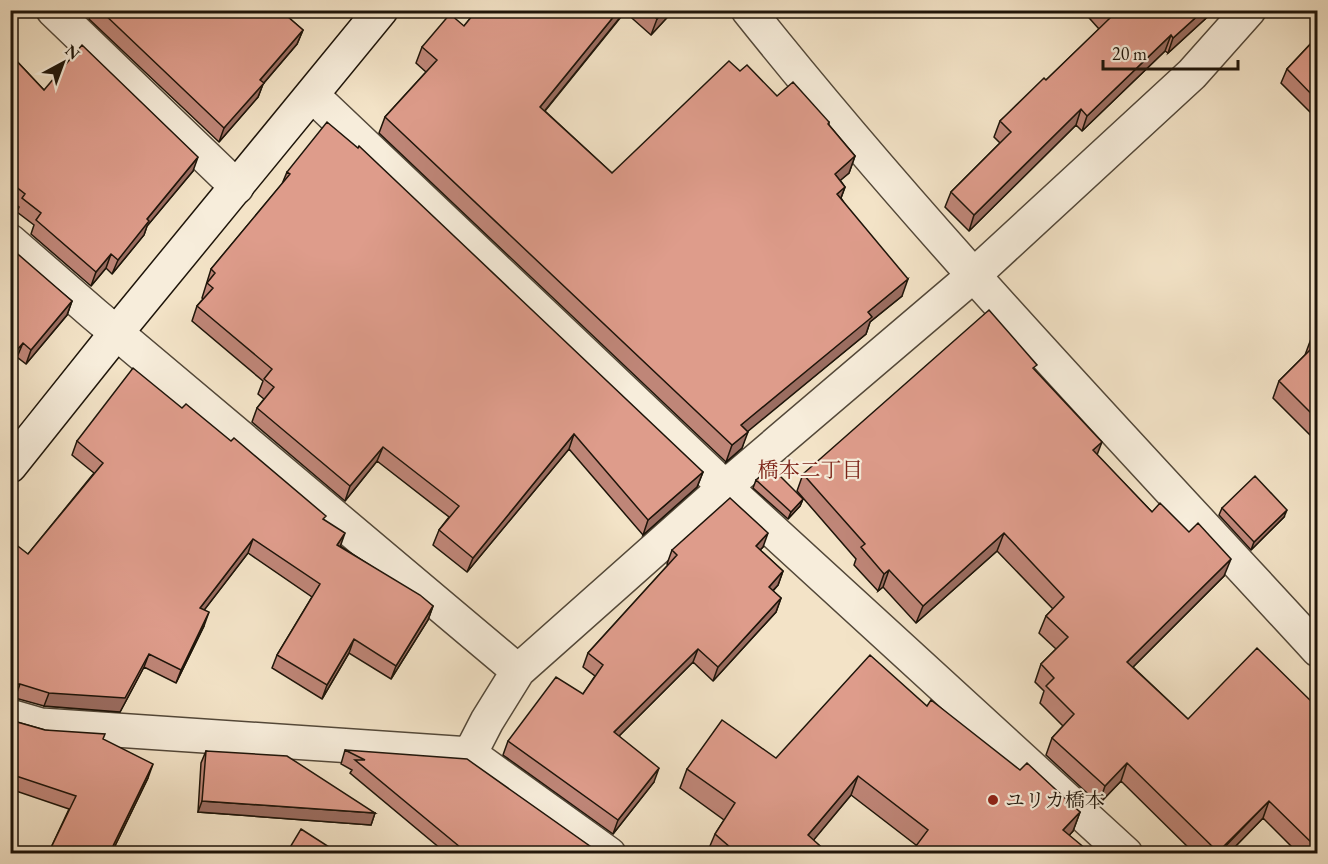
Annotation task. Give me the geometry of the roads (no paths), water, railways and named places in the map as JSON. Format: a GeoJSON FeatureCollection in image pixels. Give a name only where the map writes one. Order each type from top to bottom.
{"type":"FeatureCollection","features":[{"type":"Feature","properties":{"kind":"street"},"geometry":{"type":"LineString","coordinates":[[53,10],[237,187]]}},
{"type":"Feature","properties":{"kind":"street"},"geometry":{"type":"LineString","coordinates":[[10,466],[381,10]]}},
{"type":"Feature","properties":{"kind":"street"},"geometry":{"type":"LineString","coordinates":[[748,10],[875,162],[974,275],[1317,650]]}},
{"type":"Feature","properties":{"kind":"street"},"geometry":{"type":"LineString","coordinates":[[470,754],[487,721],[518,671],[725,487],[974,275],[1192,74],[1249,10]]}},
{"type":"Feature","properties":{"kind":"street"},"geometry":{"type":"LineString","coordinates":[[312,95],[725,487],[1126,854]]}},
{"type":"Feature","properties":{"kind":"street"},"geometry":{"type":"LineString","coordinates":[[10,241],[518,671]]}},
{"type":"Feature","properties":{"kind":"street"},"geometry":{"type":"LineString","coordinates":[[10,716],[41,724],[470,754],[609,854]]}},
{"type":"Feature","properties":{"kind":"place","name":"ユリカ橋本"},"geometry":{"type":"Point","coordinates":[993,800]}},
{"type":"Feature","properties":{"kind":"district","name":"橋本二丁目"},"geometry":{"type":"Point","coordinates":[810,469]}}]}
